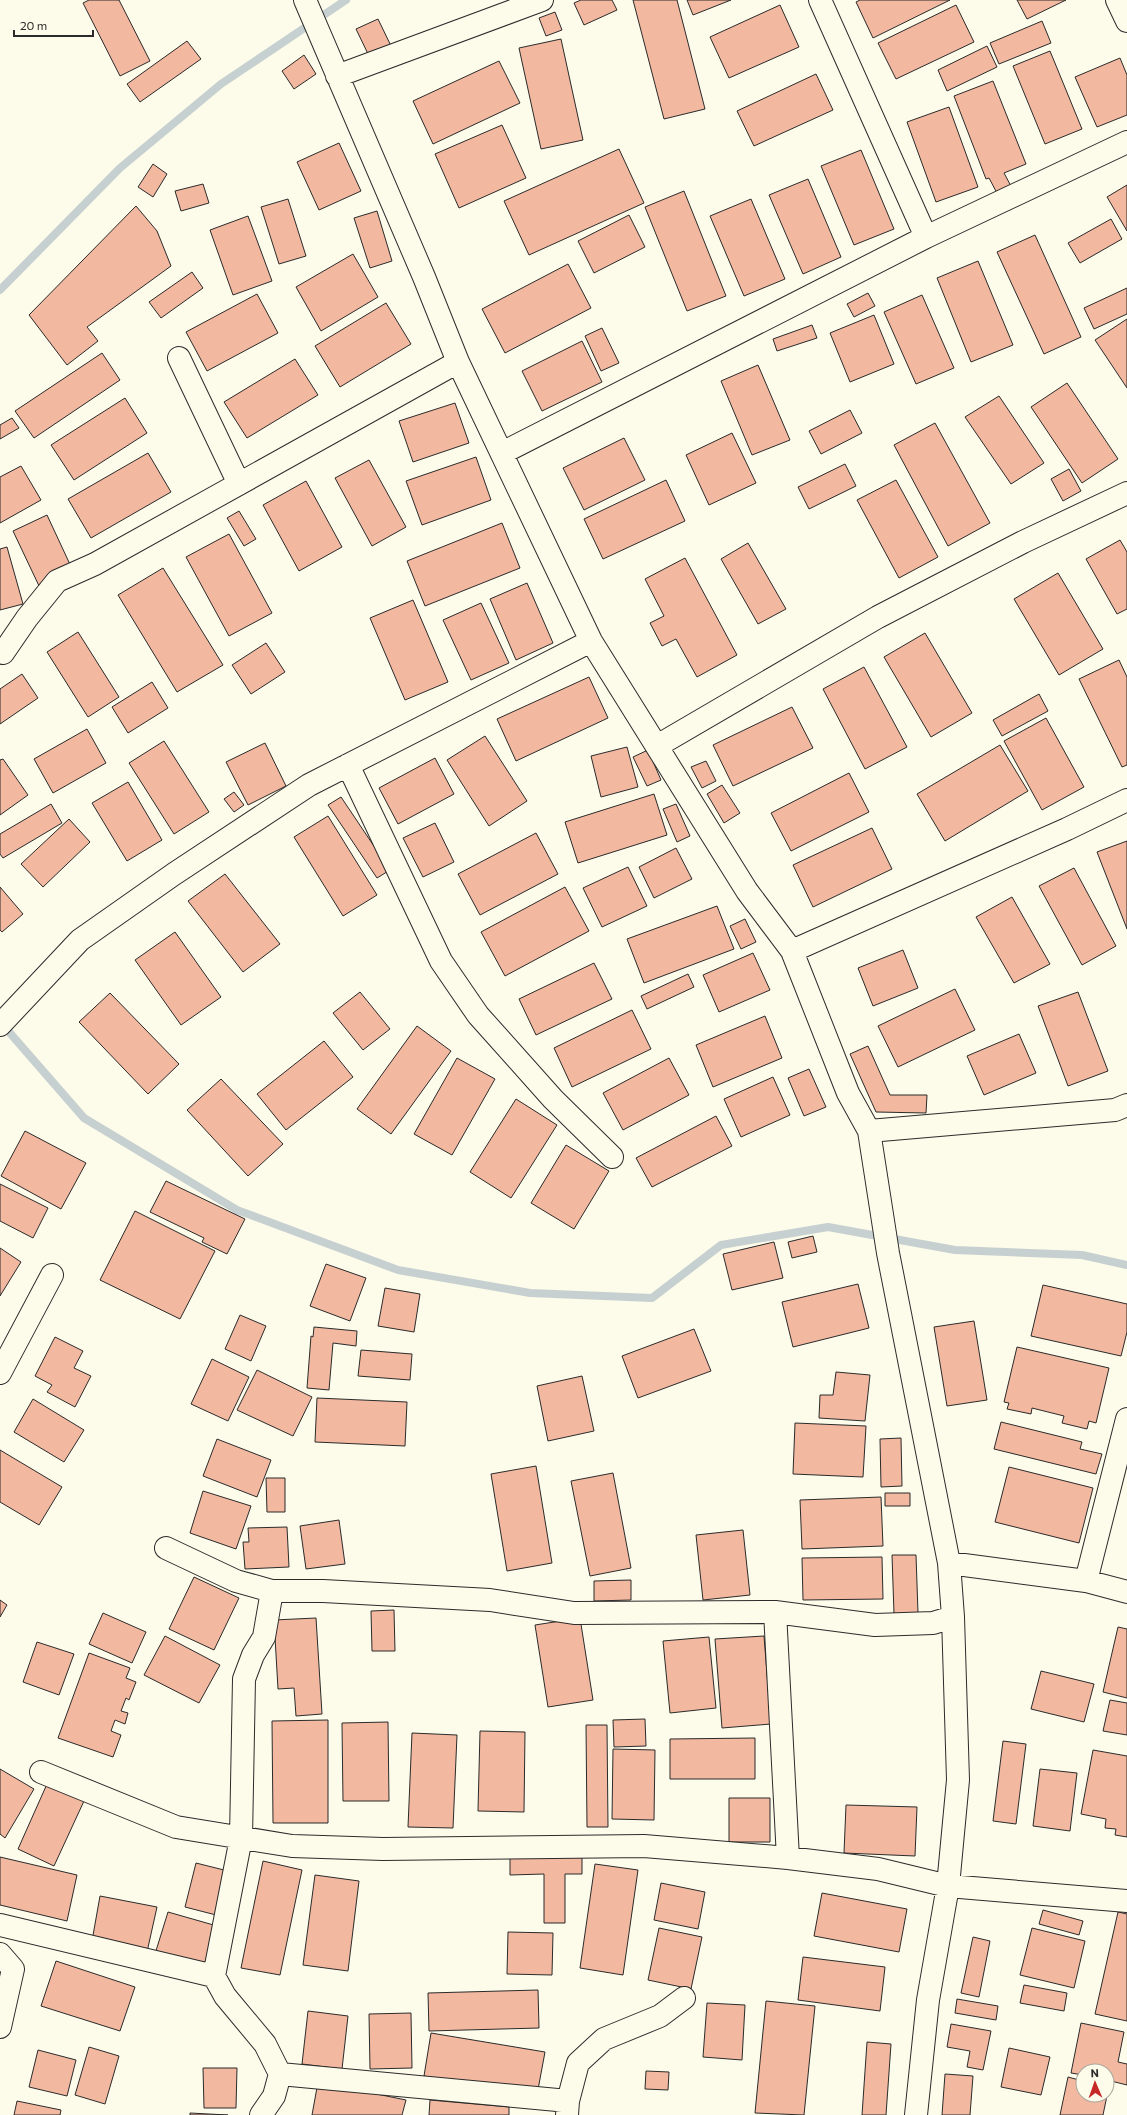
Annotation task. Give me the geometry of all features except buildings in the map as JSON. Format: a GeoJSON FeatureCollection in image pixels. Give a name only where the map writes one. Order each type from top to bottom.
{"type":"FeatureCollection","features":[{"type":"Feature","properties":{"kind":"street"},"geometry":{"type":"LineString","coordinates":[[305,0],[424,277],[458,362],[591,641],[747,891],[792,951],[848,1093],[869,1131],[888,1253],[949,1563],[953,1617],[958,1780],[948,1886],[928,2000],[916,2115]]}},
{"type":"Feature","properties":{"kind":"street"},"geometry":{"type":"LineString","coordinates":[[337,76],[542,0]]}},
{"type":"Feature","properties":{"kind":"street"},"geometry":{"type":"LineString","coordinates":[[820,0],[926,237]]}},
{"type":"Feature","properties":{"kind":"street"},"geometry":{"type":"LineString","coordinates":[[1117,0],[1127,21]]}},
{"type":"Feature","properties":{"kind":"street"},"geometry":{"type":"LineString","coordinates":[[502,453],[926,237],[1127,142]]}},
{"type":"Feature","properties":{"kind":"street"},"geometry":{"type":"LineString","coordinates":[[179,358],[239,484]]}},
{"type":"Feature","properties":{"kind":"street"},"geometry":{"type":"LineString","coordinates":[[3,653],[27,618],[57,581],[95,564],[458,362]]}},
{"type":"Feature","properties":{"kind":"street"},"geometry":{"type":"LineString","coordinates":[[657,746],[878,617],[1023,542],[1127,493]]}},
{"type":"Feature","properties":{"kind":"street"},"geometry":{"type":"LineString","coordinates":[[0,1025],[80,940],[174,874],[309,785],[413,734],[591,641]]}},
{"type":"Feature","properties":{"kind":"street"},"geometry":{"type":"LineString","coordinates":[[348,765],[441,961],[474,1009],[553,1099],[612,1157]]}},
{"type":"Feature","properties":{"kind":"street"},"geometry":{"type":"LineString","coordinates":[[792,951],[1067,829],[1127,800]]}},
{"type":"Feature","properties":{"kind":"street"},"geometry":{"type":"LineString","coordinates":[[869,1131],[1115,1110],[1127,1105]]}},
{"type":"Feature","properties":{"kind":"street"},"geometry":{"type":"LineString","coordinates":[[0,1373],[52,1275]]}},
{"type":"Feature","properties":{"kind":"street"},"geometry":{"type":"LineString","coordinates":[[1086,1582],[1127,1419]]}},
{"type":"Feature","properties":{"kind":"street"},"geometry":{"type":"LineString","coordinates":[[166,1548],[236,1581],[272,1591],[323,1591],[490,1600],[574,1613],[775,1612],[875,1625],[933,1623],[953,1617]]}},
{"type":"Feature","properties":{"kind":"street"},"geometry":{"type":"LineString","coordinates":[[949,1563],[1086,1582],[1127,1592]]}},
{"type":"Feature","properties":{"kind":"street"},"geometry":{"type":"LineString","coordinates":[[261,2115],[274,2096],[280,2074],[265,2044],[225,1996],[214,1976],[241,1838],[244,1679],[253,1655],[264,1637],[272,1591]]}},
{"type":"Feature","properties":{"kind":"street"},"geometry":{"type":"LineString","coordinates":[[775,1612],[788,1858]]}},
{"type":"Feature","properties":{"kind":"street"},"geometry":{"type":"LineString","coordinates":[[41,1772],[176,1827],[292,1846],[383,1849],[644,1846],[788,1858],[878,1869],[948,1886],[1127,1901]]}},
{"type":"Feature","properties":{"kind":"street"},"geometry":{"type":"LineString","coordinates":[[0,1925],[214,1976]]}},
{"type":"Feature","properties":{"kind":"street"},"geometry":{"type":"LineString","coordinates":[[0,1954],[13,1970],[0,2027]]}},
{"type":"Feature","properties":{"kind":"street"},"geometry":{"type":"LineString","coordinates":[[280,2074],[568,2108],[578,2064],[604,2039],[660,2016],[684,1998]]}},
{"type":"Feature","properties":{"kind":"waterway"},"geometry":{"type":"LineString","coordinates":[[0,290],[120,168],[221,84],[346,0]]}},
{"type":"Feature","properties":{"kind":"waterway"},"geometry":{"type":"LineString","coordinates":[[2,1024],[84,1118],[237,1210],[398,1270],[530,1293],[652,1298],[721,1245],[828,1227],[955,1250],[1082,1255],[1127,1265]]}}]}
